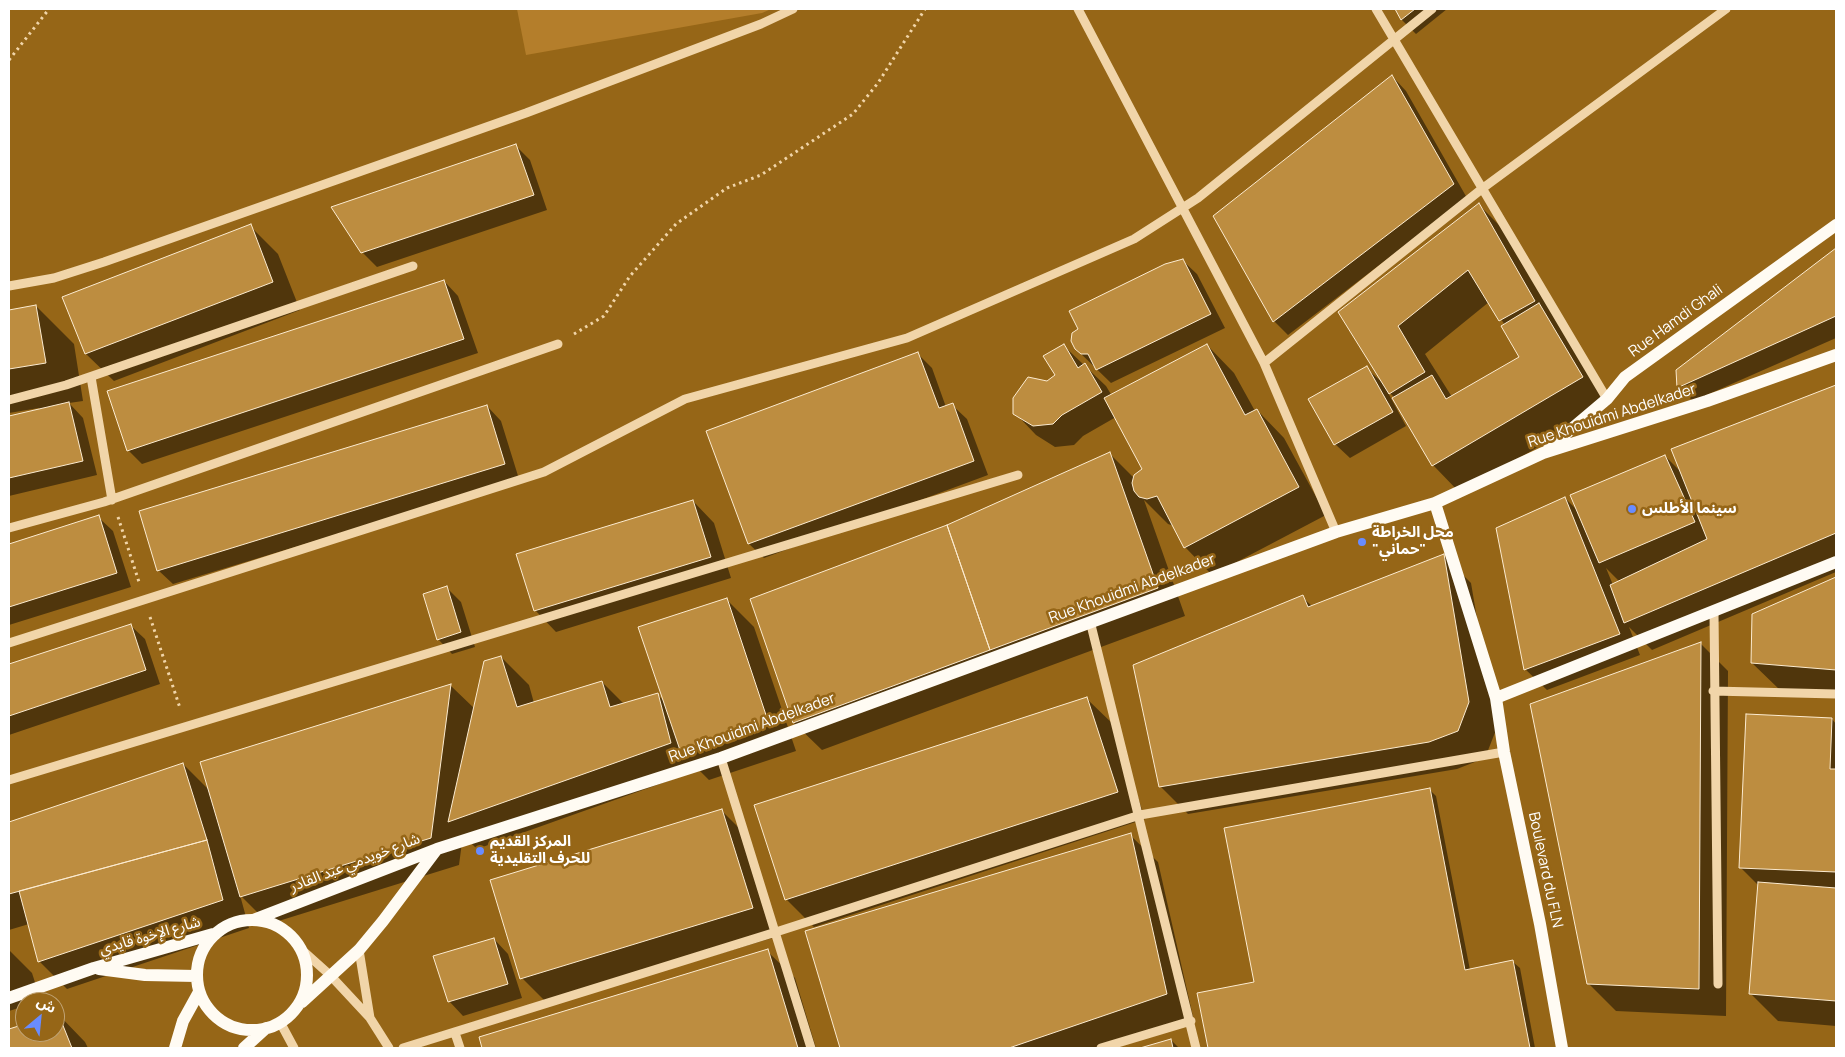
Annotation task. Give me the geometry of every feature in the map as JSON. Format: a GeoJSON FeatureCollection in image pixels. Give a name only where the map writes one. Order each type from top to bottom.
{"type":"FeatureCollection","features":[{"type":"Feature","properties":{"kind":"main road","name":"Rue Hamdi Ghali"},"geometry":{"type":"LineString","coordinates":[[1544,453],[1607,399],[1625,377],[1836,225]]}},
{"type":"Feature","properties":{"kind":"main road","name":"Rue Khouidmi Abdelkader"},"geometry":{"type":"LineString","coordinates":[[437,849],[721,758],[1336,532],[1435,503],[1544,453],[1707,401],[1836,354]]}},
{"type":"Feature","properties":{"kind":"main road","name":"Boulevard du FLN"},"geometry":{"type":"LineString","coordinates":[[1435,503],[1496,698],[1504,752],[1540,924],[1562,1048]]}},
{"type":"Feature","properties":{"kind":"main road"},"geometry":{"type":"LineString","coordinates":[[1496,698],[1836,562]]}},
{"type":"Feature","properties":{"kind":"main road","name":"شارع خويدمي عبد القادر"},"geometry":{"type":"LineString","coordinates":[[253,920],[437,849]]}},
{"type":"Feature","properties":{"kind":"main road","name":"شارع خويدمي عبد القادر"},"geometry":{"type":"LineString","coordinates":[[296,1008],[358,950],[383,922],[437,849]]}},
{"type":"Feature","properties":{"kind":"main road"},"geometry":{"type":"LineString","coordinates":[[253,920],[268,922],[281,928],[292,937],[301,949],[306,964],[307,979],[303,994],[296,1008],[280,1022],[266,1028],[250,1030],[226,1023],[207,1008],[199,992],[196,976],[198,961],[203,947],[214,934],[225,926],[239,921],[253,920]]}},
{"type":"Feature","properties":{"kind":"main road","name":"شارع الإخوة قايدي"},"geometry":{"type":"LineString","coordinates":[[9,998],[94,968],[214,934]]}},
{"type":"Feature","properties":{"kind":"main road","name":"شارع الإخوة قايدي"},"geometry":{"type":"LineString","coordinates":[[94,968],[145,976],[196,976]]}},
{"type":"Feature","properties":{"kind":"main road"},"geometry":{"type":"LineString","coordinates":[[175,1048],[183,1021],[199,992]]}},
{"type":"Feature","properties":{"kind":"main road"},"geometry":{"type":"LineString","coordinates":[[244,1048],[266,1028]]}},
{"type":"Feature","properties":{"kind":"street"},"geometry":{"type":"LineString","coordinates":[[9,286],[54,278],[151,246],[526,113],[761,24],[793,9]]}},
{"type":"Feature","properties":{"kind":"street"},"geometry":{"type":"LineString","coordinates":[[1078,9],[1181,209],[1264,362],[1336,532]]}},
{"type":"Feature","properties":{"kind":"street"},"geometry":{"type":"LineString","coordinates":[[1376,9],[1607,399]]}},
{"type":"Feature","properties":{"kind":"street"},"geometry":{"type":"LineString","coordinates":[[9,642],[544,472],[685,400],[907,338],[1134,240],[1198,198],[1432,9]]}},
{"type":"Feature","properties":{"kind":"street"},"geometry":{"type":"LineString","coordinates":[[1264,362],[1483,188],[1726,9]]}},
{"type":"Feature","properties":{"kind":"street"},"geometry":{"type":"LineString","coordinates":[[9,400],[91,377],[413,266]]}},
{"type":"Feature","properties":{"kind":"street"},"geometry":{"type":"LineString","coordinates":[[9,528],[112,500],[558,344]]}},
{"type":"Feature","properties":{"kind":"street"},"geometry":{"type":"LineString","coordinates":[[91,377],[112,500]]}},
{"type":"Feature","properties":{"kind":"street"},"geometry":{"type":"LineString","coordinates":[[9,780],[1018,475]]}},
{"type":"Feature","properties":{"kind":"street"},"geometry":{"type":"LineString","coordinates":[[1714,612],[1713,691],[1718,984]]}},
{"type":"Feature","properties":{"kind":"street"},"geometry":{"type":"LineString","coordinates":[[1090,621],[1140,815],[1196,1048]]}},
{"type":"Feature","properties":{"kind":"street"},"geometry":{"type":"LineString","coordinates":[[1713,691],[1836,694]]}},
{"type":"Feature","properties":{"kind":"street"},"geometry":{"type":"LineString","coordinates":[[402,1048],[776,932],[1140,815],[1504,752]]}},
{"type":"Feature","properties":{"kind":"street"},"geometry":{"type":"LineString","coordinates":[[721,758],[776,932],[810,1048]]}},
{"type":"Feature","properties":{"kind":"street"},"geometry":{"type":"LineString","coordinates":[[301,949],[330,975],[370,1018],[389,1048]]}},
{"type":"Feature","properties":{"kind":"street"},"geometry":{"type":"LineString","coordinates":[[358,950],[370,1018]]}},
{"type":"Feature","properties":{"kind":"street"},"geometry":{"type":"LineString","coordinates":[[1101,1048],[1190,1021]]}},
{"type":"Feature","properties":{"kind":"street"},"geometry":{"type":"LineString","coordinates":[[280,1022],[294,1048]]}},
{"type":"Feature","properties":{"kind":"street"},"geometry":{"type":"LineString","coordinates":[[455,1033],[460,1048]]}},
{"type":"Feature","properties":{"kind":"path"},"geometry":{"type":"LineString","coordinates":[[9,60],[50,9]]}},
{"type":"Feature","properties":{"kind":"path"},"geometry":{"type":"LineString","coordinates":[[558,344],[604,316],[630,276],[676,224],[727,188],[761,175],[853,114],[878,83],[925,9]]}},
{"type":"Feature","properties":{"kind":"shaded area"},"geometry":{"type":"Polygon","coordinates":[[[517,9],[771,9],[762,13],[526,55],[517,9]]]}},
{"type":"Feature","properties":{"kind":"building"},"geometry":{"type":"Polygon","coordinates":[[[1395,9],[1415,9],[1401,20],[1395,9]]]}},
{"type":"Feature","properties":{"kind":"building"},"geometry":{"type":"Polygon","coordinates":[[[1392,75],[1454,184],[1273,322],[1213,216],[1392,75]]]}},
{"type":"Feature","properties":{"kind":"building"},"geometry":{"type":"Polygon","coordinates":[[[516,144],[534,195],[361,253],[331,207],[516,144]]]}},
{"type":"Feature","properties":{"kind":"building"},"geometry":{"type":"Polygon","coordinates":[[[1479,203],[1535,301],[1499,321],[1468,270],[1398,326],[1425,372],[1389,394],[1338,312],[1479,203]]]}},
{"type":"Feature","properties":{"kind":"building"},"geometry":{"type":"Polygon","coordinates":[[[251,224],[273,282],[85,354],[62,297],[251,224]]]}},
{"type":"Feature","properties":{"kind":"building"},"geometry":{"type":"Polygon","coordinates":[[[1836,248],[1836,316],[1677,388],[1676,370],[1836,248]]]}},
{"type":"Feature","properties":{"kind":"building"},"geometry":{"type":"Polygon","coordinates":[[[1183,259],[1211,314],[1096,370],[1088,354],[1081,354],[1075,349],[1071,341],[1072,333],[1078,329],[1069,311],[1165,264],[1183,259]]]}},
{"type":"Feature","properties":{"kind":"building"},"geometry":{"type":"Polygon","coordinates":[[[444,280],[464,339],[127,451],[107,391],[444,280]]]}},
{"type":"Feature","properties":{"kind":"building"},"geometry":{"type":"Polygon","coordinates":[[[1539,303],[1583,377],[1432,466],[1392,398],[1432,375],[1446,399],[1519,357],[1501,326],[1539,303]]]}},
{"type":"Feature","properties":{"kind":"building"},"geometry":{"type":"Polygon","coordinates":[[[36,305],[46,363],[9,369],[9,310],[36,305]]]}},
{"type":"Feature","properties":{"kind":"building"},"geometry":{"type":"Polygon","coordinates":[[[1064,344],[1078,368],[1085,363],[1102,392],[1062,415],[1053,424],[1033,426],[1013,414],[1013,398],[1028,377],[1047,381],[1055,375],[1043,356],[1064,344]]]}},
{"type":"Feature","properties":{"kind":"building"},"geometry":{"type":"Polygon","coordinates":[[[1207,344],[1245,415],[1257,409],[1299,487],[1184,548],[1157,496],[1147,499],[1139,497],[1134,491],[1132,483],[1134,475],[1142,469],[1104,398],[1207,344]]]}},
{"type":"Feature","properties":{"kind":"building"},"geometry":{"type":"Polygon","coordinates":[[[918,352],[939,408],[953,403],[974,461],[748,544],[706,431],[918,352]]]}},
{"type":"Feature","properties":{"kind":"building"},"geometry":{"type":"Polygon","coordinates":[[[1367,366],[1393,412],[1334,445],[1308,399],[1367,366]]]}},
{"type":"Feature","properties":{"kind":"building"},"geometry":{"type":"Polygon","coordinates":[[[1836,385],[1836,533],[1624,623],[1610,585],[1707,539],[1671,449],[1836,385]]]}},
{"type":"Feature","properties":{"kind":"building"},"geometry":{"type":"Polygon","coordinates":[[[69,402],[83,461],[9,478],[9,416],[69,402]]]}},
{"type":"Feature","properties":{"kind":"building"},"geometry":{"type":"Polygon","coordinates":[[[487,405],[505,464],[157,571],[139,511],[487,405]]]}},
{"type":"Feature","properties":{"kind":"building"},"geometry":{"type":"Polygon","coordinates":[[[1110,452],[1158,588],[990,650],[947,525],[1110,452]]]}},
{"type":"Feature","properties":{"kind":"building","name":"سينما الأطلس"},"geometry":{"type":"Polygon","coordinates":[[[1665,455],[1695,522],[1599,563],[1570,495],[1665,455]]]}},
{"type":"Feature","properties":{"kind":"building"},"geometry":{"type":"Polygon","coordinates":[[[1565,497],[1620,634],[1524,670],[1496,528],[1565,497]]]}},
{"type":"Feature","properties":{"kind":"building"},"geometry":{"type":"Polygon","coordinates":[[[693,500],[711,557],[534,611],[516,554],[693,500]]]}},
{"type":"Feature","properties":{"kind":"building"},"geometry":{"type":"Polygon","coordinates":[[[99,515],[117,573],[9,607],[9,544],[99,515]]]}},
{"type":"Feature","properties":{"kind":"building"},"geometry":{"type":"Polygon","coordinates":[[[947,525],[990,650],[793,723],[750,599],[947,525]]]}},
{"type":"Feature","properties":{"kind":"building"},"geometry":{"type":"Polygon","coordinates":[[[1444,554],[1469,702],[1458,731],[1429,742],[1159,787],[1133,665],[1303,595],[1308,607],[1444,554]]]}},
{"type":"Feature","properties":{"kind":"building"},"geometry":{"type":"Polygon","coordinates":[[[1836,577],[1836,670],[1751,663],[1752,614],[1836,577]]]}},
{"type":"Feature","properties":{"kind":"building"},"geometry":{"type":"Polygon","coordinates":[[[447,586],[461,632],[437,640],[423,594],[447,586]]]}},
{"type":"Feature","properties":{"kind":"building"},"geometry":{"type":"Polygon","coordinates":[[[727,598],[769,724],[681,753],[638,627],[727,598]]]}},
{"type":"Feature","properties":{"kind":"building"},"geometry":{"type":"Polygon","coordinates":[[[131,624],[146,670],[9,716],[9,664],[131,624]]]}},
{"type":"Feature","properties":{"kind":"building"},"geometry":{"type":"Polygon","coordinates":[[[1701,642],[1699,989],[1587,984],[1530,704],[1701,642]]]}},
{"type":"Feature","properties":{"kind":"building"},"geometry":{"type":"Polygon","coordinates":[[[501,656],[517,707],[602,681],[610,707],[658,693],[671,743],[448,822],[484,661],[501,656]]]}},
{"type":"Feature","properties":{"kind":"building"},"geometry":{"type":"Polygon","coordinates":[[[451,684],[431,838],[240,897],[200,762],[451,684]]]}},
{"type":"Feature","properties":{"kind":"building"},"geometry":{"type":"Polygon","coordinates":[[[1087,697],[1118,792],[785,900],[754,805],[1087,697]]]}},
{"type":"Feature","properties":{"kind":"building"},"geometry":{"type":"Polygon","coordinates":[[[1746,714],[1832,718],[1830,769],[1836,769],[1836,872],[1739,868],[1746,714]]]}},
{"type":"Feature","properties":{"kind":"building"},"geometry":{"type":"Polygon","coordinates":[[[183,763],[207,840],[9,894],[9,822],[183,763]]]}},
{"type":"Feature","properties":{"kind":"building"},"geometry":{"type":"Polygon","coordinates":[[[1430,788],[1465,970],[1513,960],[1530,1048],[1208,1048],[1197,993],[1254,982],[1224,828],[1430,788]]]}},
{"type":"Feature","properties":{"kind":"building"},"geometry":{"type":"Polygon","coordinates":[[[722,809],[753,908],[520,979],[490,880],[722,809]]]}},
{"type":"Feature","properties":{"kind":"building"},"geometry":{"type":"Polygon","coordinates":[[[1131,833],[1167,994],[1009,1048],[840,1048],[805,931],[1131,833]]]}},
{"type":"Feature","properties":{"kind":"building"},"geometry":{"type":"Polygon","coordinates":[[[207,840],[223,900],[38,962],[19,891],[207,840]]]}},
{"type":"Feature","properties":{"kind":"building"},"geometry":{"type":"Polygon","coordinates":[[[1758,882],[1836,888],[1836,1001],[1749,994],[1758,882]]]}},
{"type":"Feature","properties":{"kind":"building"},"geometry":{"type":"Polygon","coordinates":[[[494,938],[508,984],[448,1002],[433,956],[494,938]]]}},
{"type":"Feature","properties":{"kind":"building"},"geometry":{"type":"Polygon","coordinates":[[[768,949],[798,1048],[482,1048],[479,1037],[768,949]]]}},
{"type":"Feature","properties":{"kind":"building"},"geometry":{"type":"Polygon","coordinates":[[[15,1027],[15,1042],[65,1042],[65,1030],[72,1048],[9,1048],[9,1029],[15,1027]]]}},
{"type":"Feature","properties":{"kind":"building"},"geometry":{"type":"Polygon","coordinates":[[[1171,1039],[1173,1048],[1140,1048],[1171,1039]]]}},
{"type":"Feature","properties":{"kind":"place","name":"سينما الأطلس"},"geometry":{"type":"Point","coordinates":[1632,509]}},
{"type":"Feature","properties":{"kind":"place","name":"محل الخراطة \"حماني\""},"geometry":{"type":"Point","coordinates":[1362,542]}},
{"type":"Feature","properties":{"kind":"place","name":"المركز القديم للحرف التقليدية"},"geometry":{"type":"Point","coordinates":[480,851]}}]}
